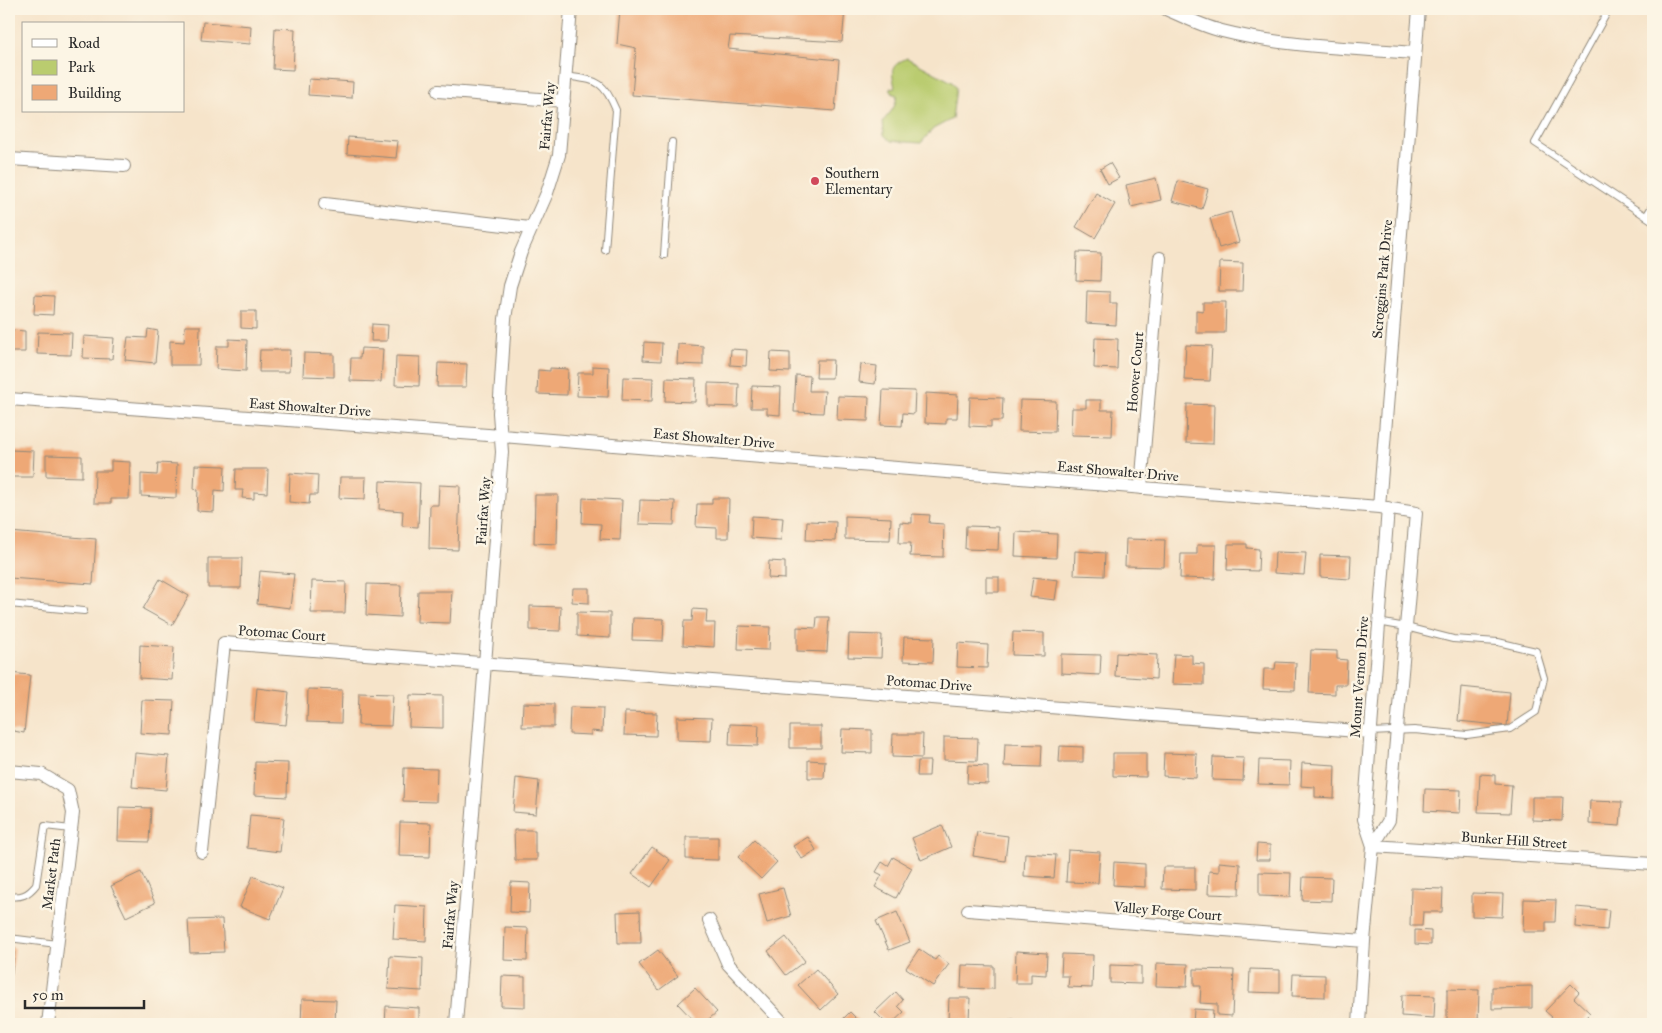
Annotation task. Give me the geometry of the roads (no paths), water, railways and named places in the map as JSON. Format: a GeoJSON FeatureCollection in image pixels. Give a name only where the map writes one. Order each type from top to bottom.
{"type":"FeatureCollection","features":[{"type":"Feature","properties":{"kind":"street","name":"Fairfax Way"},"geometry":{"type":"LineString","coordinates":[[456,1024],[502,452],[499,413],[505,319],[510,286],[530,228],[546,193],[559,155],[571,9]]}},
{"type":"Feature","properties":{"kind":"street"},"geometry":{"type":"LineString","coordinates":[[1166,9],[1194,22],[1222,31],[1279,42],[1415,53]]}},
{"type":"Feature","properties":{"kind":"street","name":"Scroggins Park Drive"},"geometry":{"type":"LineString","coordinates":[[1384,507],[1419,9]]}},
{"type":"Feature","properties":{"kind":"street"},"geometry":{"type":"LineString","coordinates":[[438,91],[564,101]]}},
{"type":"Feature","properties":{"kind":"street"},"geometry":{"type":"LineString","coordinates":[[9,159],[124,166]]}},
{"type":"Feature","properties":{"kind":"street"},"geometry":{"type":"LineString","coordinates":[[324,204],[530,228]]}},
{"type":"Feature","properties":{"kind":"street","name":"Hoover Court"},"geometry":{"type":"LineString","coordinates":[[1141,488],[1160,258]]}},
{"type":"Feature","properties":{"kind":"street","name":"East Showalter Drive"},"geometry":{"type":"LineString","coordinates":[[9,399],[501,436],[1384,507],[1416,513]]}},
{"type":"Feature","properties":{"kind":"street","name":"Mount Vernon Drive"},"geometry":{"type":"LineString","coordinates":[[1359,1024],[1364,941],[1373,846],[1364,818],[1384,507]]}},
{"type":"Feature","properties":{"kind":"street","name":"Mount Vernon Drive"},"geometry":{"type":"LineString","coordinates":[[1373,846],[1389,820],[1416,513]]}},
{"type":"Feature","properties":{"kind":"street","name":"Potomac Court"},"geometry":{"type":"LineString","coordinates":[[202,852],[224,643],[486,663]]}},
{"type":"Feature","properties":{"kind":"street","name":"Potomac Drive"},"geometry":{"type":"LineString","coordinates":[[486,663],[1370,732]]}},
{"type":"Feature","properties":{"kind":"street","name":"Market Path"},"geometry":{"type":"LineString","coordinates":[[9,770],[41,774],[68,790],[73,813],[48,1024]]}},
{"type":"Feature","properties":{"kind":"street","name":"Bunker Hill Street"},"geometry":{"type":"LineString","coordinates":[[1373,846],[1653,864]]}},
{"type":"Feature","properties":{"kind":"street"},"geometry":{"type":"LineString","coordinates":[[1653,855],[1653,864]]}},
{"type":"Feature","properties":{"kind":"street","name":"Valley Forge Court"},"geometry":{"type":"LineString","coordinates":[[968,910],[1364,941]]}},
{"type":"Feature","properties":{"kind":"street"},"geometry":{"type":"LineString","coordinates":[[709,920],[728,964],[784,1024]]}},
{"type":"Feature","properties":{"kind":"lane"},"geometry":{"type":"LineString","coordinates":[[1609,9],[1535,143],[1653,221]]}},
{"type":"Feature","properties":{"kind":"lane"},"geometry":{"type":"LineString","coordinates":[[566,76],[591,80],[602,84],[609,92],[616,110],[606,250]]}},
{"type":"Feature","properties":{"kind":"lane"},"geometry":{"type":"LineString","coordinates":[[664,255],[672,142]]}},
{"type":"Feature","properties":{"kind":"lane"},"geometry":{"type":"LineString","coordinates":[[1646,216],[1653,205]]}},
{"type":"Feature","properties":{"kind":"lane"},"geometry":{"type":"LineString","coordinates":[[9,604],[84,611]]}},
{"type":"Feature","properties":{"kind":"lane"},"geometry":{"type":"LineString","coordinates":[[1370,732],[1414,730],[1467,735],[1510,728],[1536,712],[1544,678],[1536,651],[1498,642],[1453,639],[1378,622]]}},
{"type":"Feature","properties":{"kind":"lane"},"geometry":{"type":"LineString","coordinates":[[9,896],[23,896],[31,892],[36,886],[45,826],[71,829]]}},
{"type":"Feature","properties":{"kind":"lane"},"geometry":{"type":"LineString","coordinates":[[9,938],[57,944]]}},
{"type":"Feature","properties":{"kind":"place","name":"Southern Elementary"},"geometry":{"type":"Point","coordinates":[815,181]}}]}
